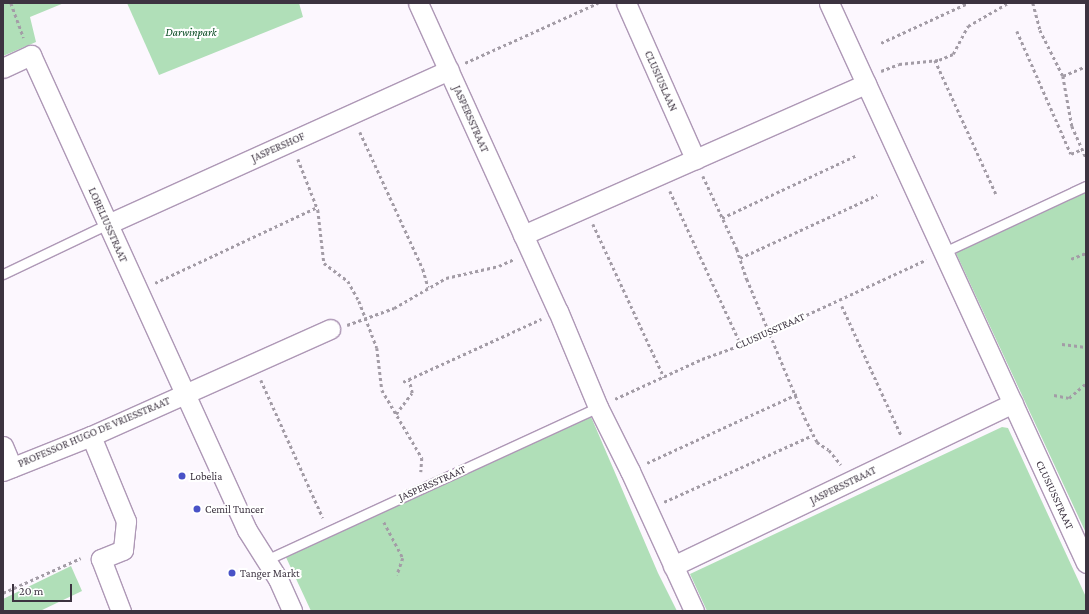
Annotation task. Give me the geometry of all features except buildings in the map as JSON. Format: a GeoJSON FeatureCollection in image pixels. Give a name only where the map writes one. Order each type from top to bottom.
{"type":"FeatureCollection","features":[{"type":"Feature","properties":{"kind":"street","name":"JASPERSSTRAAT"},"geometry":{"type":"LineString","coordinates":[[418,3],[558,311],[598,407],[630,471],[694,611]]}},
{"type":"Feature","properties":{"kind":"street","name":"CLUSIUSLAAN"},"geometry":{"type":"LineString","coordinates":[[626,3],[695,159]]}},
{"type":"Feature","properties":{"kind":"street","name":"CLUSIUSSTRAAT"},"geometry":{"type":"LineString","coordinates":[[829,3],[942,253],[1086,561]]}},
{"type":"Feature","properties":{"kind":"street"},"geometry":{"type":"LineString","coordinates":[[3,68],[31,55]]}},
{"type":"Feature","properties":{"kind":"street","name":"LOBELIUSSTRAAT"},"geometry":{"type":"LineString","coordinates":[[31,55],[247,530],[266,560],[292,611]]}},
{"type":"Feature","properties":{"kind":"street","name":"JASPERSHOF"},"geometry":{"type":"LineString","coordinates":[[108,224],[449,70]]}},
{"type":"Feature","properties":{"kind":"street"},"geometry":{"type":"LineString","coordinates":[[527,243],[585,207],[695,159],[865,81]]}},
{"type":"Feature","properties":{"kind":"street"},"geometry":{"type":"LineString","coordinates":[[185,394],[330,329]]}},
{"type":"Feature","properties":{"kind":"street","name":"PROFESSOR HUGO DE VRIESSTRAAT"},"geometry":{"type":"LineString","coordinates":[[8,469],[91,436],[185,394]]}},
{"type":"Feature","properties":{"kind":"street","name":"JASPERSSTRAAT"},"geometry":{"type":"LineString","coordinates":[[673,566],[1013,403]]}},
{"type":"Feature","properties":{"kind":"street"},"geometry":{"type":"LineString","coordinates":[[91,436],[126,521],[123,550],[101,559],[121,611]]}},
{"type":"Feature","properties":{"kind":"street"},"geometry":{"type":"LineString","coordinates":[[3,446],[8,469]]}},
{"type":"Feature","properties":{"kind":"lane"},"geometry":{"type":"LineString","coordinates":[[942,253],[1086,186]]}},
{"type":"Feature","properties":{"kind":"lane"},"geometry":{"type":"LineString","coordinates":[[3,274],[108,224]]}},
{"type":"Feature","properties":{"kind":"lane","name":"JASPERSSTRAAT"},"geometry":{"type":"LineString","coordinates":[[266,560],[598,407]]}},
{"type":"Feature","properties":{"kind":"path"},"geometry":{"type":"LineString","coordinates":[[11,3],[31,55]]}},
{"type":"Feature","properties":{"kind":"path"},"geometry":{"type":"LineString","coordinates":[[449,70],[598,3]]}},
{"type":"Feature","properties":{"kind":"path"},"geometry":{"type":"LineString","coordinates":[[881,43],[968,3]]}},
{"type":"Feature","properties":{"kind":"path"},"geometry":{"type":"LineString","coordinates":[[865,81],[899,64],[935,60],[953,54],[968,26],[1008,3]]}},
{"type":"Feature","properties":{"kind":"path"},"geometry":{"type":"LineString","coordinates":[[1033,3],[1040,30],[1063,76],[1072,126],[1086,157]]}},
{"type":"Feature","properties":{"kind":"path"},"geometry":{"type":"LineString","coordinates":[[1017,31],[1071,154],[1082,149]]}},
{"type":"Feature","properties":{"kind":"path"},"geometry":{"type":"LineString","coordinates":[[935,60],[996,194]]}},
{"type":"Feature","properties":{"kind":"path"},"geometry":{"type":"LineString","coordinates":[[1063,76],[1086,66]]}},
{"type":"Feature","properties":{"kind":"path"},"geometry":{"type":"LineString","coordinates":[[352,114],[423,269],[428,287]]}},
{"type":"Feature","properties":{"kind":"path"},"geometry":{"type":"LineString","coordinates":[[290,142],[317,207],[324,263],[348,281],[366,318],[377,348],[382,390],[422,458],[420,488]]}},
{"type":"Feature","properties":{"kind":"path"},"geometry":{"type":"LineString","coordinates":[[722,218],[857,155]]}},
{"type":"Feature","properties":{"kind":"path"},"geometry":{"type":"LineString","coordinates":[[695,159],[715,198],[813,435],[817,442],[840,462],[847,483]]}},
{"type":"Feature","properties":{"kind":"path"},"geometry":{"type":"LineString","coordinates":[[662,173],[741,345]]}},
{"type":"Feature","properties":{"kind":"path"},"geometry":{"type":"LineString","coordinates":[[740,258],[877,195]]}},
{"type":"Feature","properties":{"kind":"path"},"geometry":{"type":"LineString","coordinates":[[138,291],[317,207]]}},
{"type":"Feature","properties":{"kind":"path"},"geometry":{"type":"LineString","coordinates":[[585,207],[664,377]]}},
{"type":"Feature","properties":{"kind":"path"},"geometry":{"type":"LineString","coordinates":[[330,329],[394,308],[446,278],[499,266],[527,243]]}},
{"type":"Feature","properties":{"kind":"path","name":"CLUSIUSSTRAAT"},"geometry":{"type":"LineString","coordinates":[[598,407],[664,377],[741,345],[942,253]]}},
{"type":"Feature","properties":{"kind":"path"},"geometry":{"type":"LineString","coordinates":[[1071,259],[1086,253]]}},
{"type":"Feature","properties":{"kind":"path"},"geometry":{"type":"LineString","coordinates":[[842,306],[909,453]]}},
{"type":"Feature","properties":{"kind":"path"},"geometry":{"type":"LineString","coordinates":[[403,382],[558,311]]}},
{"type":"Feature","properties":{"kind":"path"},"geometry":{"type":"LineString","coordinates":[[1062,344],[1086,347]]}},
{"type":"Feature","properties":{"kind":"path"},"geometry":{"type":"LineString","coordinates":[[254,363],[329,530]]}},
{"type":"Feature","properties":{"kind":"path"},"geometry":{"type":"LineString","coordinates":[[396,414],[412,393],[409,380]]}},
{"type":"Feature","properties":{"kind":"path"},"geometry":{"type":"LineString","coordinates":[[1054,395],[1069,398],[1086,383]]}},
{"type":"Feature","properties":{"kind":"path"},"geometry":{"type":"LineString","coordinates":[[630,471],[797,394]]}},
{"type":"Feature","properties":{"kind":"path"},"geometry":{"type":"LineString","coordinates":[[648,510],[813,435]]}},
{"type":"Feature","properties":{"kind":"path"},"geometry":{"type":"LineString","coordinates":[[376,508],[403,558],[397,575]]}},
{"type":"Feature","properties":{"kind":"path"},"geometry":{"type":"LineString","coordinates":[[3,593],[88,555]]}},
{"type":"Feature","properties":{"kind":"green space"},"geometry":{"type":"Polygon","coordinates":[[[3,3],[64,3],[30,17],[36,42],[3,56],[3,3]]]}},
{"type":"Feature","properties":{"kind":"green space","name":"Darwinpark"},"geometry":{"type":"Polygon","coordinates":[[[127,3],[299,3],[303,17],[159,75],[127,3]]]}},
{"type":"Feature","properties":{"kind":"green space"},"geometry":{"type":"Polygon","coordinates":[[[1086,183],[1086,533],[955,251],[1086,183]]]}},
{"type":"Feature","properties":{"kind":"green space"},"geometry":{"type":"Polygon","coordinates":[[[589,412],[658,573],[677,611],[311,611],[284,553],[589,412]]]}},
{"type":"Feature","properties":{"kind":"green space"},"geometry":{"type":"Polygon","coordinates":[[[1002,427],[1008,428],[1086,597],[1086,611],[707,611],[690,574],[1002,427]]]}},
{"type":"Feature","properties":{"kind":"green space"},"geometry":{"type":"Polygon","coordinates":[[[71,566],[82,591],[40,611],[3,611],[3,599],[71,566]]]}},
{"type":"Feature","properties":{"kind":"place","name":"Lobelia"},"geometry":{"type":"Point","coordinates":[182,476]}},
{"type":"Feature","properties":{"kind":"place","name":"Cemil Tuncer"},"geometry":{"type":"Point","coordinates":[197,509]}},
{"type":"Feature","properties":{"kind":"place","name":"Tanger Markt"},"geometry":{"type":"Point","coordinates":[232,573]}}]}
